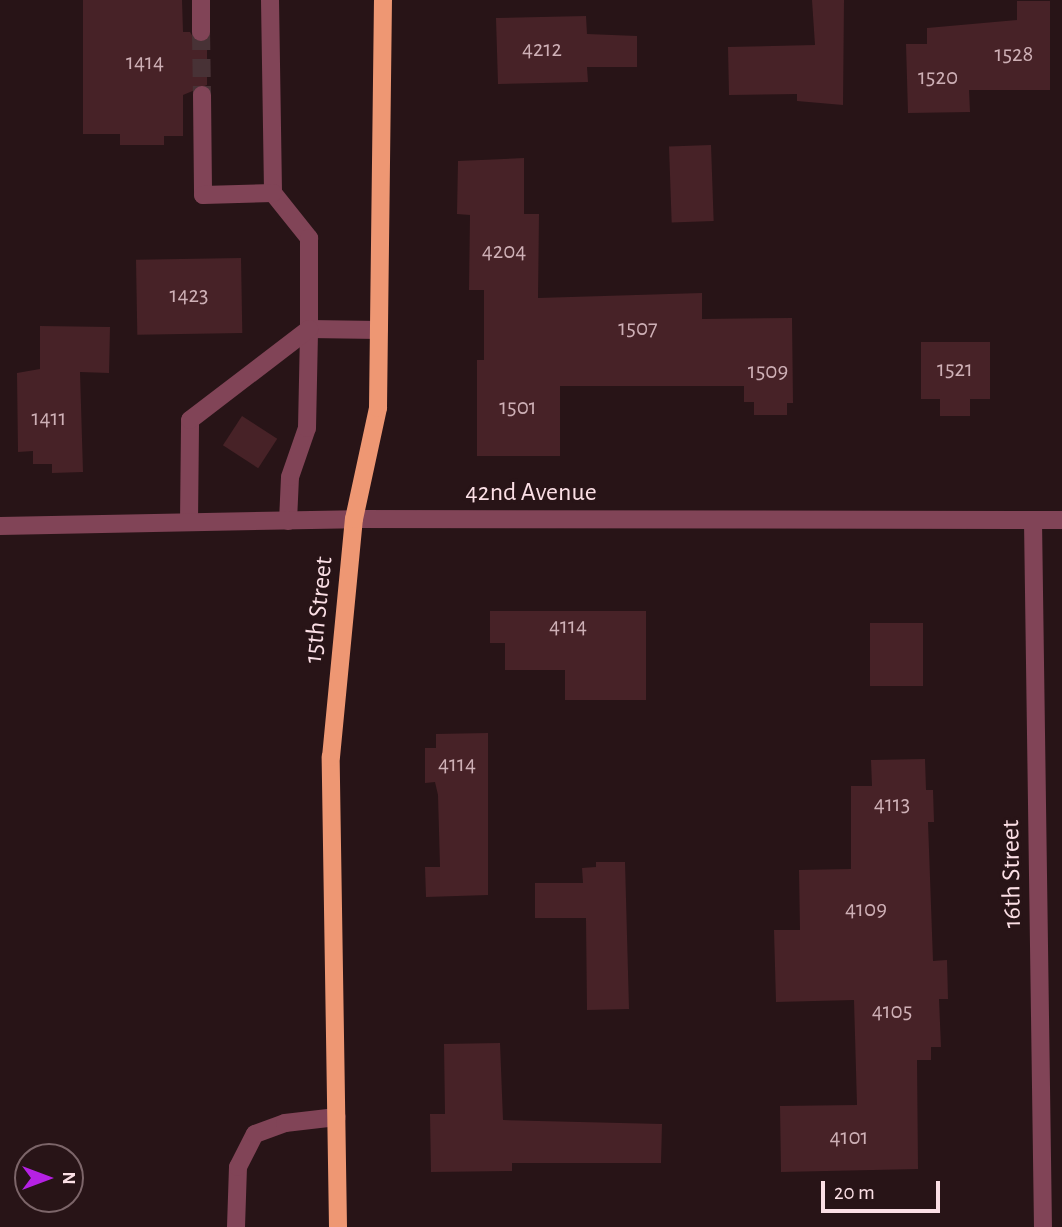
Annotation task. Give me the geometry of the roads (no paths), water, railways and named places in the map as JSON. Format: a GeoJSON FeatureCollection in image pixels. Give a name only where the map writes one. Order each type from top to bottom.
{"type":"FeatureCollection","features":[{"type":"Feature","properties":{"kind":"main road","name":"15th Street"},"geometry":{"type":"LineString","coordinates":[[338,1227],[331,757],[354,519],[377,408],[383,0]]}},
{"type":"Feature","properties":{"kind":"street"},"geometry":{"type":"LineString","coordinates":[[201,0],[201,32]]}},
{"type":"Feature","properties":{"kind":"street"},"geometry":{"type":"LineString","coordinates":[[270,0],[273,193],[309,238],[307,428],[290,477],[288,521]]}},
{"type":"Feature","properties":{"kind":"street"},"geometry":{"type":"LineString","coordinates":[[202,95],[203,195],[273,193]]}},
{"type":"Feature","properties":{"kind":"street"},"geometry":{"type":"LineString","coordinates":[[189,522],[190,420],[309,329],[379,330]]}},
{"type":"Feature","properties":{"kind":"street","name":"42nd Avenue"},"geometry":{"type":"LineString","coordinates":[[0,526],[354,519],[1062,520]]}},
{"type":"Feature","properties":{"kind":"street","name":"16th Street"},"geometry":{"type":"LineString","coordinates":[[1033,521],[1043,1227]]}},
{"type":"Feature","properties":{"kind":"street"},"geometry":{"type":"LineString","coordinates":[[236,1227],[238,1167],[255,1134],[285,1123],[337,1117]]}},
{"type":"Feature","properties":{"kind":"tunnel"},"geometry":{"type":"LineString","coordinates":[[201,32],[202,95]]}}]}
